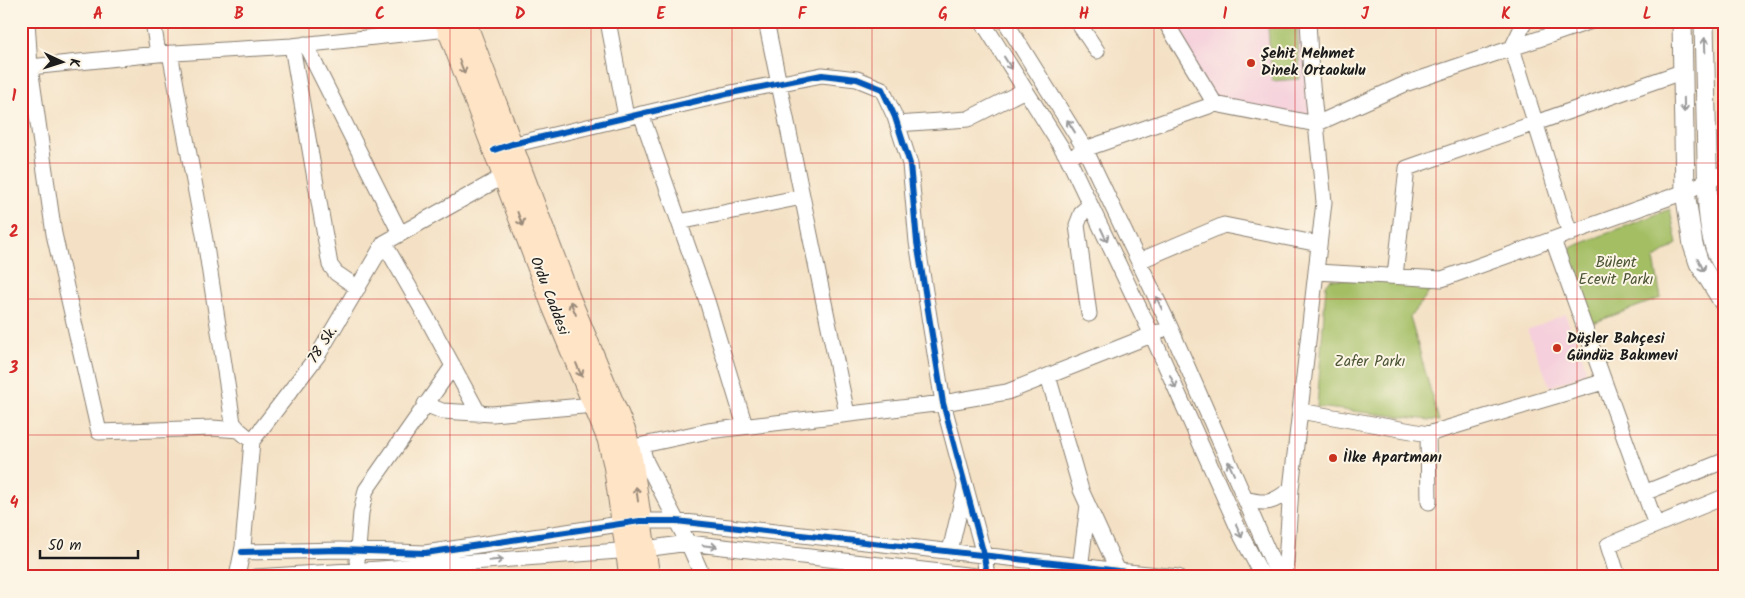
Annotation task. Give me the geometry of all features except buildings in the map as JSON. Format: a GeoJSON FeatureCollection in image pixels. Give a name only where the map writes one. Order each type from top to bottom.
{"type":"FeatureCollection","features":[{"type":"Feature","properties":{"kind":"main road","name":"Ordu Caddesi"},"geometry":{"type":"LineString","coordinates":[[452,24],[512,171],[569,297],[626,434],[635,447],[631,523]]}},
{"type":"Feature","properties":{"kind":"main road","name":"Ordu Caddesi"},"geometry":{"type":"LineString","coordinates":[[512,171],[552,304],[608,439],[631,523],[635,549],[649,577]]}},
{"type":"Feature","properties":{"kind":"main road","name":"Ordu Caddesi"},"geometry":{"type":"LineString","coordinates":[[630,577],[635,549]]}},
{"type":"Feature","properties":{"kind":"street"},"geometry":{"type":"LineString","coordinates":[[27,21],[26,68],[54,234],[99,432],[212,428],[239,430]]}},
{"type":"Feature","properties":{"kind":"street"},"geometry":{"type":"LineString","coordinates":[[153,21],[164,53],[205,240],[233,423],[252,441],[242,552],[237,577]]}},
{"type":"Feature","properties":{"kind":"street"},"geometry":{"type":"LineString","coordinates":[[608,21],[626,117]]}},
{"type":"Feature","properties":{"kind":"street"},"geometry":{"type":"LineString","coordinates":[[766,21],[848,414]]}},
{"type":"Feature","properties":{"kind":"street"},"geometry":{"type":"LineString","coordinates":[[982,21],[1068,158],[1152,335],[1242,537],[1263,577]]}},
{"type":"Feature","properties":{"kind":"street"},"geometry":{"type":"LineString","coordinates":[[1005,21],[1085,149],[1170,327],[1279,577]]}},
{"type":"Feature","properties":{"kind":"street"},"geometry":{"type":"LineString","coordinates":[[1078,21],[1097,51]]}},
{"type":"Feature","properties":{"kind":"street"},"geometry":{"type":"LineString","coordinates":[[1165,21],[1215,104]]}},
{"type":"Feature","properties":{"kind":"street"},"geometry":{"type":"LineString","coordinates":[[1285,577],[1291,489],[1324,202],[1308,21]]}},
{"type":"Feature","properties":{"kind":"street"},"geometry":{"type":"LineString","coordinates":[[1525,21],[1512,48],[1534,124],[1570,234]]}},
{"type":"Feature","properties":{"kind":"street"},"geometry":{"type":"LineString","coordinates":[[1068,158],[1085,149],[1215,104],[1316,124],[1405,84],[1592,21]]}},
{"type":"Feature","properties":{"kind":"street"},"geometry":{"type":"LineString","coordinates":[[1682,21],[1685,192],[1693,244],[1699,263],[1724,303]]}},
{"type":"Feature","properties":{"kind":"street"},"geometry":{"type":"LineString","coordinates":[[1704,21],[1716,176],[1708,208],[1710,233],[1718,258],[1724,266]]}},
{"type":"Feature","properties":{"kind":"street"},"geometry":{"type":"LineString","coordinates":[[26,68],[164,53],[299,45],[452,24]]}},
{"type":"Feature","properties":{"kind":"street"},"geometry":{"type":"LineString","coordinates":[[299,45],[400,233]]}},
{"type":"Feature","properties":{"kind":"street"},"geometry":{"type":"LineString","coordinates":[[299,45],[330,265],[336,273],[358,288]]}},
{"type":"Feature","properties":{"kind":"street"},"geometry":{"type":"LineString","coordinates":[[1395,276],[1407,168],[1684,71]]}},
{"type":"Feature","properties":{"kind":"street"},"geometry":{"type":"LineString","coordinates":[[256,577],[356,574],[688,543],[985,577],[984,555],[943,403],[917,242],[910,164],[897,124],[882,89],[857,79],[822,75],[626,117],[503,147]]}},
{"type":"Feature","properties":{"kind":"street"},"geometry":{"type":"LineString","coordinates":[[897,124],[968,119],[1025,90]]}},
{"type":"Feature","properties":{"kind":"street"},"geometry":{"type":"LineString","coordinates":[[641,114],[707,301],[745,426]]}},
{"type":"Feature","properties":{"kind":"street"},"geometry":{"type":"LineString","coordinates":[[479,414],[384,242],[512,171]]}},
{"type":"Feature","properties":{"kind":"street"},"geometry":{"type":"LineString","coordinates":[[1316,272],[1442,279],[1685,192],[1716,176]]}},
{"type":"Feature","properties":{"kind":"street"},"geometry":{"type":"LineString","coordinates":[[679,222],[802,197]]}},
{"type":"Feature","properties":{"kind":"street"},"geometry":{"type":"LineString","coordinates":[[1090,205],[1082,212],[1077,225],[1090,314]]}},
{"type":"Feature","properties":{"kind":"street"},"geometry":{"type":"LineString","coordinates":[[1139,261],[1224,225],[1319,244]]}},
{"type":"Feature","properties":{"kind":"street"},"geometry":{"type":"LineString","coordinates":[[1553,240],[1656,525]]}},
{"type":"Feature","properties":{"kind":"street","name":"78 Sk."},"geometry":{"type":"LineString","coordinates":[[252,441],[318,355],[384,242]]}},
{"type":"Feature","properties":{"kind":"street"},"geometry":{"type":"LineString","coordinates":[[703,577],[688,543],[646,462],[635,447],[708,430],[943,403],[1007,392],[1170,327]]}},
{"type":"Feature","properties":{"kind":"street"},"geometry":{"type":"LineString","coordinates":[[356,574],[361,513],[366,490],[453,366]]}},
{"type":"Feature","properties":{"kind":"street"},"geometry":{"type":"LineString","coordinates":[[1048,376],[1081,490],[1089,503],[1117,574]]}},
{"type":"Feature","properties":{"kind":"street"},"geometry":{"type":"LineString","coordinates":[[1300,412],[1428,434],[1603,382]]}},
{"type":"Feature","properties":{"kind":"street"},"geometry":{"type":"LineString","coordinates":[[425,404],[442,411],[479,414],[594,405]]}},
{"type":"Feature","properties":{"kind":"street"},"geometry":{"type":"LineString","coordinates":[[1428,434],[1429,502]]}},
{"type":"Feature","properties":{"kind":"street"},"geometry":{"type":"LineString","coordinates":[[1644,493],[1724,461]]}},
{"type":"Feature","properties":{"kind":"street"},"geometry":{"type":"LineString","coordinates":[[950,551],[966,486]]}},
{"type":"Feature","properties":{"kind":"street"},"geometry":{"type":"LineString","coordinates":[[1245,499],[1262,503],[1278,500],[1291,489]]}},
{"type":"Feature","properties":{"kind":"street"},"geometry":{"type":"LineString","coordinates":[[1618,577],[1608,545],[1724,497]]}},
{"type":"Feature","properties":{"kind":"street"},"geometry":{"type":"LineString","coordinates":[[1080,571],[1089,503]]}},
{"type":"Feature","properties":{"kind":"street"},"geometry":{"type":"LineString","coordinates":[[242,552],[358,551],[425,553],[631,523],[676,521],[984,555],[1080,571],[1178,577]]}},
{"type":"Feature","properties":{"kind":"shaded area","name":"Şehit Mehmet Dinek Ortaokulu"},"geometry":{"type":"Polygon","coordinates":[[[1165,21],[1309,21],[1316,124],[1215,104],[1165,21]]]}},
{"type":"Feature","properties":{"kind":"shaded area","name":"Düşler Bahçesi Gündüz Bakımevi"},"geometry":{"type":"Polygon","coordinates":[[[1565,314],[1586,367],[1585,373],[1550,387],[1527,330],[1565,314]]]}},
{"type":"Feature","properties":{"kind":"green space"},"geometry":{"type":"Polygon","coordinates":[[[1297,26],[1300,79],[1272,81],[1268,28],[1297,26]]]}},
{"type":"Feature","properties":{"kind":"green space","name":"Bülent Ecevit Parkı"},"geometry":{"type":"Polygon","coordinates":[[[1670,209],[1677,244],[1654,259],[1661,298],[1590,324],[1566,258],[1572,247],[1670,209]]]}},
{"type":"Feature","properties":{"kind":"green space","name":"Zafer Parkı"},"geometry":{"type":"Polygon","coordinates":[[[1331,279],[1436,283],[1410,317],[1439,421],[1317,407],[1326,285],[1331,279]]]}},
{"type":"Feature","properties":{"kind":"cycle path"},"geometry":{"type":"LineString","coordinates":[[494,150],[512,144],[731,93],[822,75],[857,79],[882,89],[895,117],[910,164],[917,242],[943,403],[984,555],[987,577]]}},
{"type":"Feature","properties":{"kind":"cycle path"},"geometry":{"type":"LineString","coordinates":[[242,552],[340,550],[425,553],[640,521],[676,521],[1178,577]]}},
{"type":"Feature","properties":{"kind":"place","name":"Şehit Mehmet Dinek Ortaokulu"},"geometry":{"type":"Point","coordinates":[1251,63]}},
{"type":"Feature","properties":{"kind":"place","name":"Düşler Bahçesi Gündüz Bakımevi"},"geometry":{"type":"Point","coordinates":[1557,348]}},
{"type":"Feature","properties":{"kind":"place","name":"İlke Apartmanı"},"geometry":{"type":"Point","coordinates":[1333,458]}}]}
